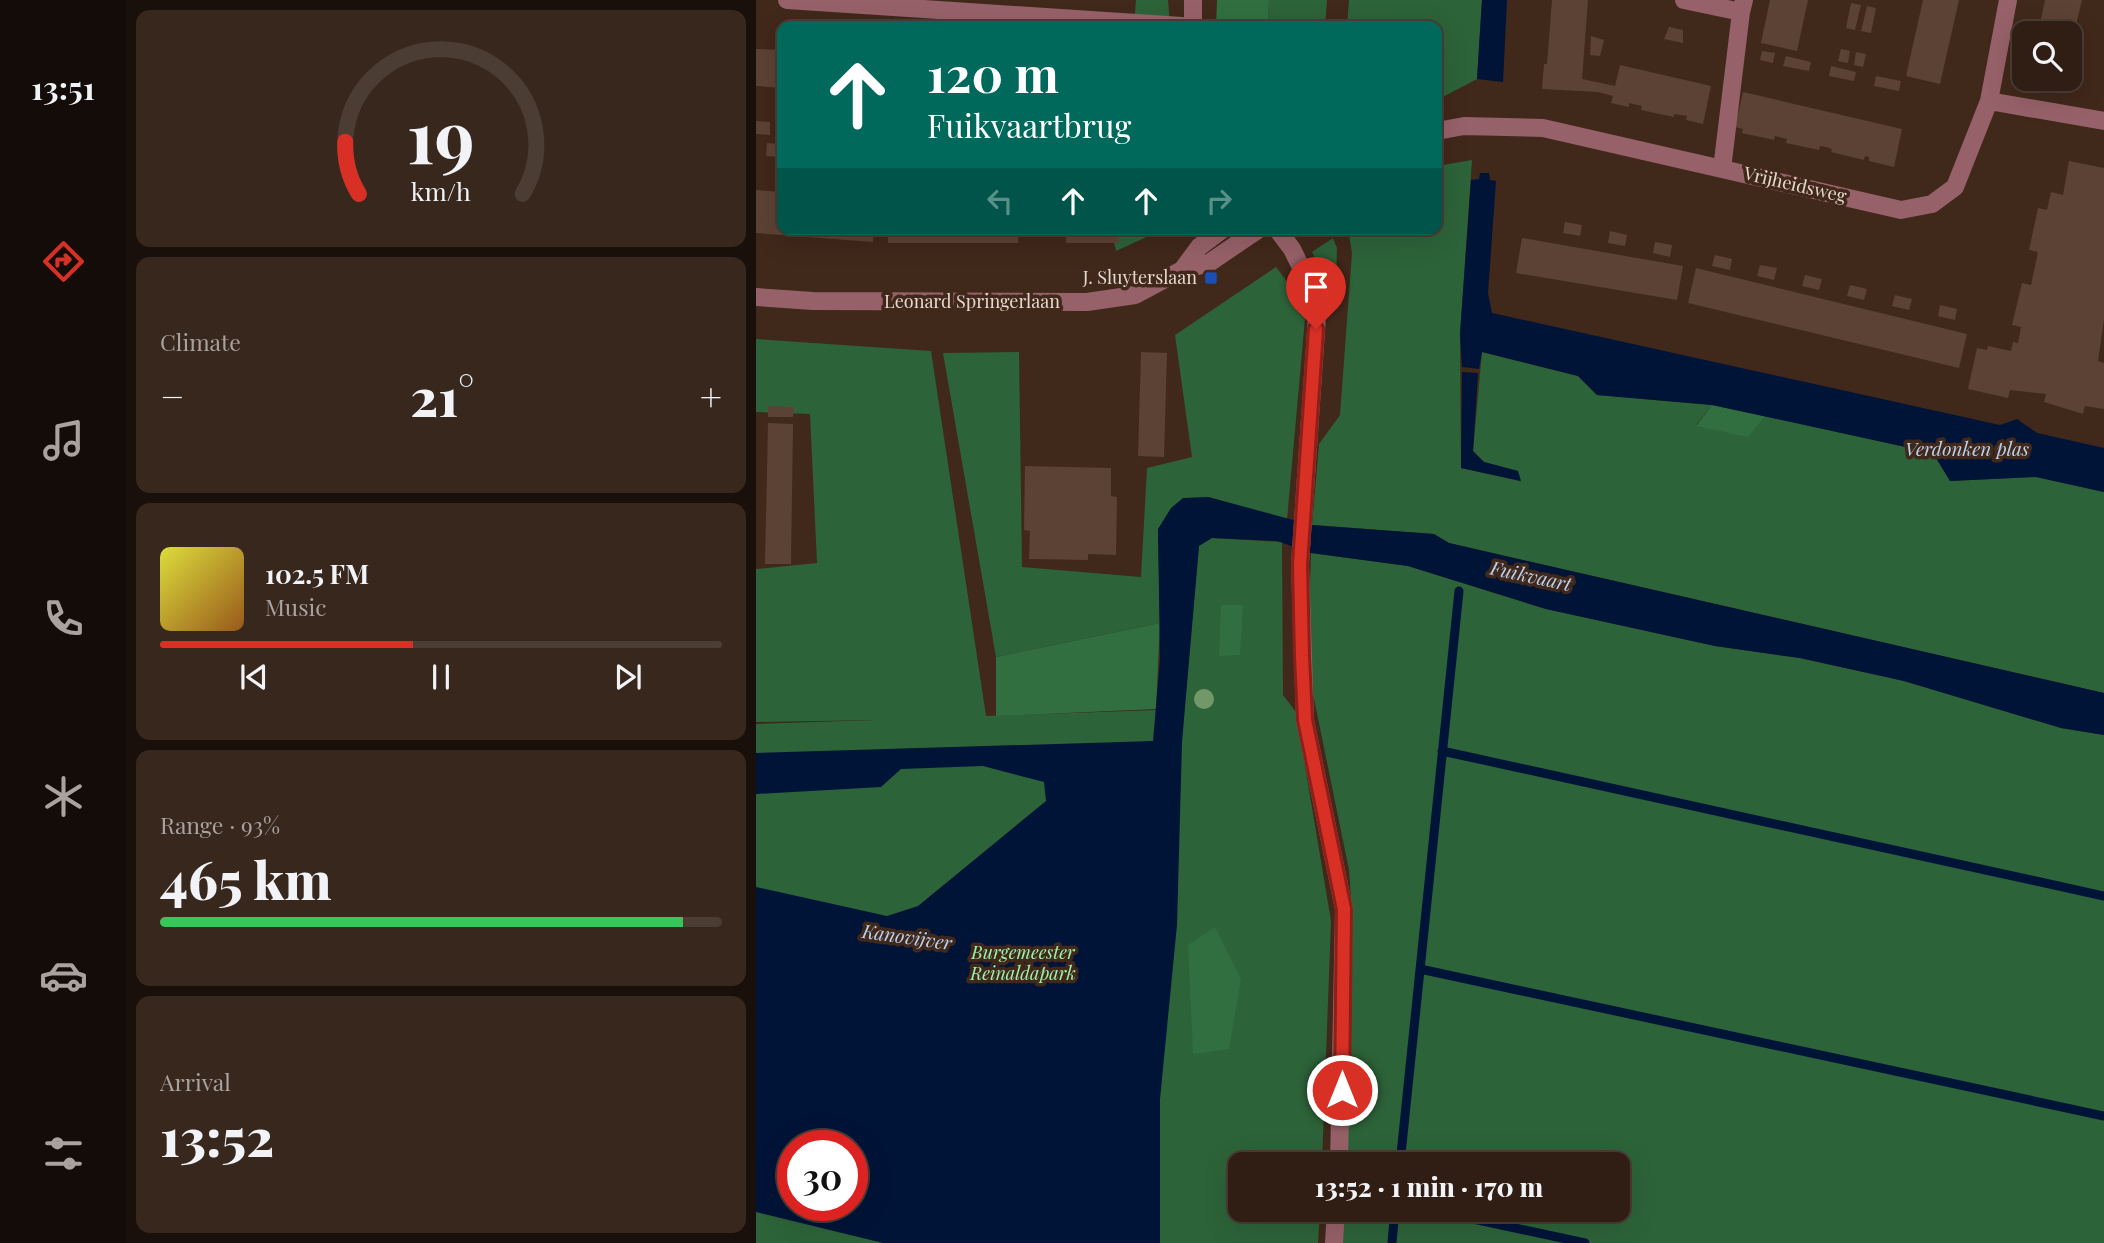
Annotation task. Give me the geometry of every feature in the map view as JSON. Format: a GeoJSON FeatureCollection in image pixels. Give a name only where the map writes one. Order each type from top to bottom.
{"type":"FeatureCollection","features":[{"type":"Feature","properties":{"kind":"street"},"geometry":{"type":"LineString","coordinates":[[787,0],[1106,21]]}},
{"type":"Feature","properties":{"kind":"street"},"geometry":{"type":"LineString","coordinates":[[1193,21],[1194,0]]}},
{"type":"Feature","properties":{"kind":"street"},"geometry":{"type":"LineString","coordinates":[[1684,0],[1743,6],[1722,169]]}},
{"type":"Feature","properties":{"kind":"street","name":"Vrijheidsweg"},"geometry":{"type":"LineString","coordinates":[[1442,130],[1464,126],[1524,126],[1901,210],[1932,204],[1955,187],[1989,101],[2008,0]]}},
{"type":"Feature","properties":{"kind":"street"},"geometry":{"type":"LineString","coordinates":[[1989,101],[2104,121]]}},
{"type":"Feature","properties":{"kind":"street","name":"Leonard Springerlaan"},"geometry":{"type":"LineString","coordinates":[[1182,270],[1199,247],[1215,235]]}},
{"type":"Feature","properties":{"kind":"street","name":"Leonard Springerlaan"},"geometry":{"type":"LineString","coordinates":[[756,297],[813,301],[1087,302],[1135,295],[1182,270],[1209,263],[1250,235]]}},
{"type":"Feature","properties":{"kind":"street"},"geometry":{"type":"LineString","coordinates":[[1282,235],[1292,249],[1318,302],[1300,564],[1305,720],[1344,909],[1339,1152]]}},
{"type":"Feature","properties":{"kind":"street"},"geometry":{"type":"LineString","coordinates":[[1335,1243],[1336,1222]]}},
{"type":"Feature","properties":{"kind":"green space"},"geometry":{"type":"Polygon","coordinates":[[[1136,0],[1168,0],[1170,21],[1134,21],[1136,0]]]}},
{"type":"Feature","properties":{"kind":"green space"},"geometry":{"type":"Polygon","coordinates":[[[1217,0],[1269,0],[1268,21],[1216,21],[1217,0]]]}},
{"type":"Feature","properties":{"kind":"green space"},"geometry":{"type":"Polygon","coordinates":[[[1269,0],[1327,0],[1325,21],[1268,21],[1269,0]]]}},
{"type":"Feature","properties":{"kind":"green space"},"geometry":{"type":"Polygon","coordinates":[[[1349,0],[1482,0],[1477,79],[1442,97],[1442,21],[1347,21],[1349,0]]]}},
{"type":"Feature","properties":{"kind":"green space"},"geometry":{"type":"Polygon","coordinates":[[[1472,160],[1460,334],[1461,468],[1520,481],[1518,471],[1484,462],[1473,451],[1482,352],[1578,376],[1597,395],[1712,405],[1696,425],[1765,416],[1933,453],[1950,481],[2036,477],[2104,492],[2104,693],[1449,543],[1434,534],[1312,525],[1319,444],[1340,415],[1352,253],[1349,235],[1442,235],[1442,165],[1472,160]]]}},
{"type":"Feature","properties":{"kind":"green space"},"geometry":{"type":"Polygon","coordinates":[[[1112,235],[1151,235],[1116,251],[1112,235]]]}},
{"type":"Feature","properties":{"kind":"green space"},"geometry":{"type":"Polygon","coordinates":[[[1333,238],[1337,248],[1335,310],[1328,310],[1327,281],[1312,252],[1333,238]]]}},
{"type":"Feature","properties":{"kind":"green space"},"geometry":{"type":"Polygon","coordinates":[[[1276,267],[1306,307],[1287,520],[1209,497],[1158,530],[1160,623],[996,657],[943,353],[1019,352],[1022,567],[1141,577],[1147,468],[1192,457],[1175,335],[1276,267]]]}},
{"type":"Feature","properties":{"kind":"green space","name":"Burgemeester Reinaldapark"},"geometry":{"type":"Polygon","coordinates":[[[756,339],[931,351],[986,716],[1184,709],[1199,545],[1212,538],[1282,542],[1283,695],[1296,712],[1331,921],[1322,1152],[1228,1152],[1228,1222],[1319,1222],[1318,1243],[756,1243],[756,724],[876,720],[756,722],[756,569],[817,563],[810,414],[756,412],[756,339]]]}},
{"type":"Feature","properties":{"kind":"green space"},"geometry":{"type":"Polygon","coordinates":[[[1712,405],[1765,416],[1748,437],[1696,426],[1712,405]]]}},
{"type":"Feature","properties":{"kind":"green space"},"geometry":{"type":"Polygon","coordinates":[[[1311,553],[1408,566],[1546,609],[1715,646],[1800,658],[1904,681],[2061,728],[2104,735],[2104,1243],[1340,1243],[1341,1222],[1630,1222],[1630,1152],[1344,1152],[1353,927],[1349,870],[1312,689],[1308,643],[1311,553]]]}},
{"type":"Feature","properties":{"kind":"green space"},"geometry":{"type":"Polygon","coordinates":[[[1221,605],[1243,605],[1240,655],[1219,656],[1221,605]]]}},
{"type":"Feature","properties":{"kind":"green space"},"geometry":{"type":"Polygon","coordinates":[[[1160,623],[1156,709],[996,716],[996,657],[1160,623]]]}},
{"type":"Feature","properties":{"kind":"green space"},"geometry":{"type":"Polygon","coordinates":[[[1215,927],[1241,979],[1229,1049],[1193,1054],[1188,945],[1215,927]]]}},
{"type":"Feature","properties":{"kind":"water"},"geometry":{"type":"Polygon","coordinates":[[[1482,0],[1507,0],[1503,82],[1477,79],[1482,0]]]}},
{"type":"Feature","properties":{"kind":"water","name":"Verdonken plas"},"geometry":{"type":"Polygon","coordinates":[[[1480,173],[1489,173],[1490,180],[1496,181],[1488,293],[1492,313],[2000,425],[2017,419],[2037,433],[2104,448],[2104,492],[2036,477],[1950,481],[1933,453],[1712,405],[1597,395],[1578,376],[1482,352],[1479,369],[1462,367],[1460,334],[1471,180],[1479,179],[1480,173]]]}},
{"type":"Feature","properties":{"kind":"water"},"geometry":{"type":"Polygon","coordinates":[[[1462,372],[1478,373],[1473,451],[1484,462],[1518,471],[1521,481],[1461,468],[1462,372]]]}},
{"type":"Feature","properties":{"kind":"water","name":"Burgemeester Reinaldapark"},"geometry":{"type":"Polygon","coordinates":[[[1208,497],[1312,525],[1434,534],[1449,543],[2104,693],[2104,735],[2061,728],[1904,681],[1800,658],[1715,646],[1546,609],[1408,566],[1311,553],[1277,541],[1212,538],[1199,546],[1182,742],[1177,925],[1160,1099],[1160,1243],[883,1243],[793,1221],[868,1221],[868,1130],[777,1130],[777,1217],[756,1212],[756,887],[887,916],[918,906],[1046,801],[1044,782],[983,766],[901,769],[881,787],[756,794],[756,753],[1153,741],[1160,660],[1158,529],[1171,508],[1183,498],[1208,497]]]}},
{"type":"Feature","properties":{"kind":"building"},"geometry":{"type":"Polygon","coordinates":[[[1552,0],[1588,0],[1582,79],[1615,86],[1620,65],[1711,86],[1703,124],[1686,120],[1687,116],[1674,114],[1674,117],[1641,110],[1642,106],[1629,103],[1629,107],[1611,103],[1613,96],[1598,92],[1542,89],[1544,64],[1547,64],[1552,0]]]}},
{"type":"Feature","properties":{"kind":"building"},"geometry":{"type":"Polygon","coordinates":[[[1770,0],[1808,0],[1797,51],[1761,43],[1770,0]]]}},
{"type":"Feature","properties":{"kind":"building"},"geometry":{"type":"Polygon","coordinates":[[[1923,0],[1959,0],[1940,84],[1906,76],[1923,0]]]}},
{"type":"Feature","properties":{"kind":"building"},"geometry":{"type":"Polygon","coordinates":[[[2045,0],[2082,0],[2077,21],[2041,21],[2045,0]]]}},
{"type":"Feature","properties":{"kind":"building"},"geometry":{"type":"Polygon","coordinates":[[[1851,3],[1861,5],[1855,30],[1846,28],[1851,3]]]}},
{"type":"Feature","properties":{"kind":"building"},"geometry":{"type":"Polygon","coordinates":[[[1867,6],[1876,8],[1871,33],[1861,31],[1867,6]]]}},
{"type":"Feature","properties":{"kind":"building"},"geometry":{"type":"Polygon","coordinates":[[[1669,27],[1683,30],[1683,43],[1664,39],[1669,27]]]}},
{"type":"Feature","properties":{"kind":"building"},"geometry":{"type":"Polygon","coordinates":[[[1591,36],[1604,40],[1600,56],[1590,55],[1591,36]]]}},
{"type":"Feature","properties":{"kind":"building"},"geometry":{"type":"Polygon","coordinates":[[[756,49],[777,50],[777,88],[756,86],[756,49]]]}},
{"type":"Feature","properties":{"kind":"building"},"geometry":{"type":"Polygon","coordinates":[[[1841,49],[1850,51],[1848,63],[1838,61],[1841,49]]]}},
{"type":"Feature","properties":{"kind":"building"},"geometry":{"type":"Polygon","coordinates":[[[1762,51],[1775,53],[1773,63],[1760,60],[1762,51]]]}},
{"type":"Feature","properties":{"kind":"building"},"geometry":{"type":"Polygon","coordinates":[[[1856,52],[1866,54],[1863,67],[1854,65],[1856,52]]]}},
{"type":"Feature","properties":{"kind":"building"},"geometry":{"type":"Polygon","coordinates":[[[1786,56],[1811,62],[1809,71],[1783,66],[1786,56]]]}},
{"type":"Feature","properties":{"kind":"building"},"geometry":{"type":"Polygon","coordinates":[[[1831,66],[1856,72],[1854,81],[1829,76],[1831,66]]]}},
{"type":"Feature","properties":{"kind":"building"},"geometry":{"type":"Polygon","coordinates":[[[1876,76],[1901,81],[1899,91],[1874,86],[1876,76]]]}},
{"type":"Feature","properties":{"kind":"building"},"geometry":{"type":"Polygon","coordinates":[[[1743,92],[1902,129],[1894,167],[1869,161],[1869,157],[1865,156],[1864,160],[1831,152],[1832,149],[1826,147],[1820,146],[1819,150],[1786,143],[1787,139],[1775,136],[1774,140],[1742,133],[1743,129],[1735,127],[1743,92]]]}},
{"type":"Feature","properties":{"kind":"building"},"geometry":{"type":"Polygon","coordinates":[[[756,121],[770,122],[770,135],[756,134],[756,121]]]}},
{"type":"Feature","properties":{"kind":"building"},"geometry":{"type":"Polygon","coordinates":[[[767,143],[777,144],[777,157],[766,156],[767,143]]]}},
{"type":"Feature","properties":{"kind":"building"},"geometry":{"type":"Polygon","coordinates":[[[2069,161],[2104,168],[2104,319],[2098,361],[2104,363],[2104,409],[2085,406],[2083,414],[2044,402],[2046,394],[2010,390],[2008,398],[1968,389],[1977,348],[1987,350],[1988,346],[2011,351],[2013,342],[2018,343],[2021,327],[2012,325],[2022,283],[2031,285],[2038,252],[2029,250],[2038,208],[2047,210],[2051,192],[2063,195],[2069,161]]]}},
{"type":"Feature","properties":{"kind":"building"},"geometry":{"type":"Polygon","coordinates":[[[756,190],[777,192],[777,235],[756,233],[756,190]]]}},
{"type":"Feature","properties":{"kind":"building"},"geometry":{"type":"Polygon","coordinates":[[[1565,222],[1582,225],[1580,236],[1563,233],[1565,222]]]}},
{"type":"Feature","properties":{"kind":"building"},"geometry":{"type":"Polygon","coordinates":[[[1610,231],[1627,235],[1625,246],[1608,243],[1610,231]]]}},
{"type":"Feature","properties":{"kind":"building"},"geometry":{"type":"Polygon","coordinates":[[[782,235],[874,235],[873,242],[782,235]]]}},
{"type":"Feature","properties":{"kind":"building"},"geometry":{"type":"Polygon","coordinates":[[[888,235],[1019,235],[1018,243],[888,243],[888,235]]]}},
{"type":"Feature","properties":{"kind":"building"},"geometry":{"type":"Polygon","coordinates":[[[1066,235],[1119,235],[1119,243],[1066,243],[1066,235]]]}},
{"type":"Feature","properties":{"kind":"building"},"geometry":{"type":"Polygon","coordinates":[[[1522,238],[1683,266],[1677,300],[1516,273],[1522,238]]]}},
{"type":"Feature","properties":{"kind":"building"},"geometry":{"type":"Polygon","coordinates":[[[1655,242],[1672,245],[1670,257],[1653,253],[1655,242]]]}},
{"type":"Feature","properties":{"kind":"building"},"geometry":{"type":"Polygon","coordinates":[[[1715,255],[1732,259],[1730,270],[1712,266],[1715,255]]]}},
{"type":"Feature","properties":{"kind":"building"},"geometry":{"type":"Polygon","coordinates":[[[1760,265],[1777,268],[1774,280],[1757,276],[1760,265]]]}},
{"type":"Feature","properties":{"kind":"building"},"geometry":{"type":"Polygon","coordinates":[[[1696,268],[1967,334],[1959,368],[1688,303],[1696,268]]]}},
{"type":"Feature","properties":{"kind":"building"},"geometry":{"type":"Polygon","coordinates":[[[1805,275],[1822,279],[1819,290],[1802,286],[1805,275]]]}},
{"type":"Feature","properties":{"kind":"building"},"geometry":{"type":"Polygon","coordinates":[[[1850,285],[1867,289],[1864,300],[1847,296],[1850,285]]]}},
{"type":"Feature","properties":{"kind":"building"},"geometry":{"type":"Polygon","coordinates":[[[1895,295],[1912,299],[1909,310],[1892,306],[1895,295]]]}},
{"type":"Feature","properties":{"kind":"building"},"geometry":{"type":"Polygon","coordinates":[[[1940,305],[1957,309],[1955,320],[1938,316],[1940,305]]]}},
{"type":"Feature","properties":{"kind":"building"},"geometry":{"type":"Polygon","coordinates":[[[1141,352],[1167,353],[1164,457],[1138,456],[1141,352]]]}},
{"type":"Feature","properties":{"kind":"building"},"geometry":{"type":"Polygon","coordinates":[[[768,406],[794,407],[793,417],[768,417],[768,406]]]}},
{"type":"Feature","properties":{"kind":"building"},"geometry":{"type":"Polygon","coordinates":[[[768,423],[793,424],[791,564],[765,564],[768,423]]]}},
{"type":"Feature","properties":{"kind":"building"},"geometry":{"type":"Polygon","coordinates":[[[1025,466],[1111,468],[1111,496],[1117,497],[1116,555],[1088,554],[1088,560],[1029,559],[1030,531],[1024,530],[1025,466]]]}},
{"type":"Feature","properties":{"kind":"waterway"},"geometry":{"type":"LineString","coordinates":[[1401,1152],[1459,591]]}},
{"type":"Feature","properties":{"kind":"waterway"},"geometry":{"type":"LineString","coordinates":[[1442,751],[2104,896]]}},
{"type":"Feature","properties":{"kind":"waterway"},"geometry":{"type":"LineString","coordinates":[[1420,969],[2104,1116]]}},
{"type":"Feature","properties":{"kind":"waterway"},"geometry":{"type":"LineString","coordinates":[[1392,1243],[1394,1222]]}},
{"type":"Feature","properties":{"kind":"waterway"},"geometry":{"type":"LineString","coordinates":[[1487,1222],[1585,1243]]}},
{"type":"Feature","properties":{"kind":"place","name":"J. Sluyterslaan"},"geometry":{"type":"Point","coordinates":[1211,278]}},
{"type":"Feature","properties":{"kind":"route"},"geometry":{"type":"LineString","coordinates":[[1316,329],[1300,564],[1302,656],[1305,720],[1344,909],[1342,1090]]}},
{"type":"Feature","properties":{"kind":"water label","name":"Fuikvaart"},"geometry":{"type":"Point","coordinates":[1531,576]}},
{"type":"Feature","properties":{"kind":"water label","name":"Kanovijver"},"geometry":{"type":"Point","coordinates":[907,937]}}]}
